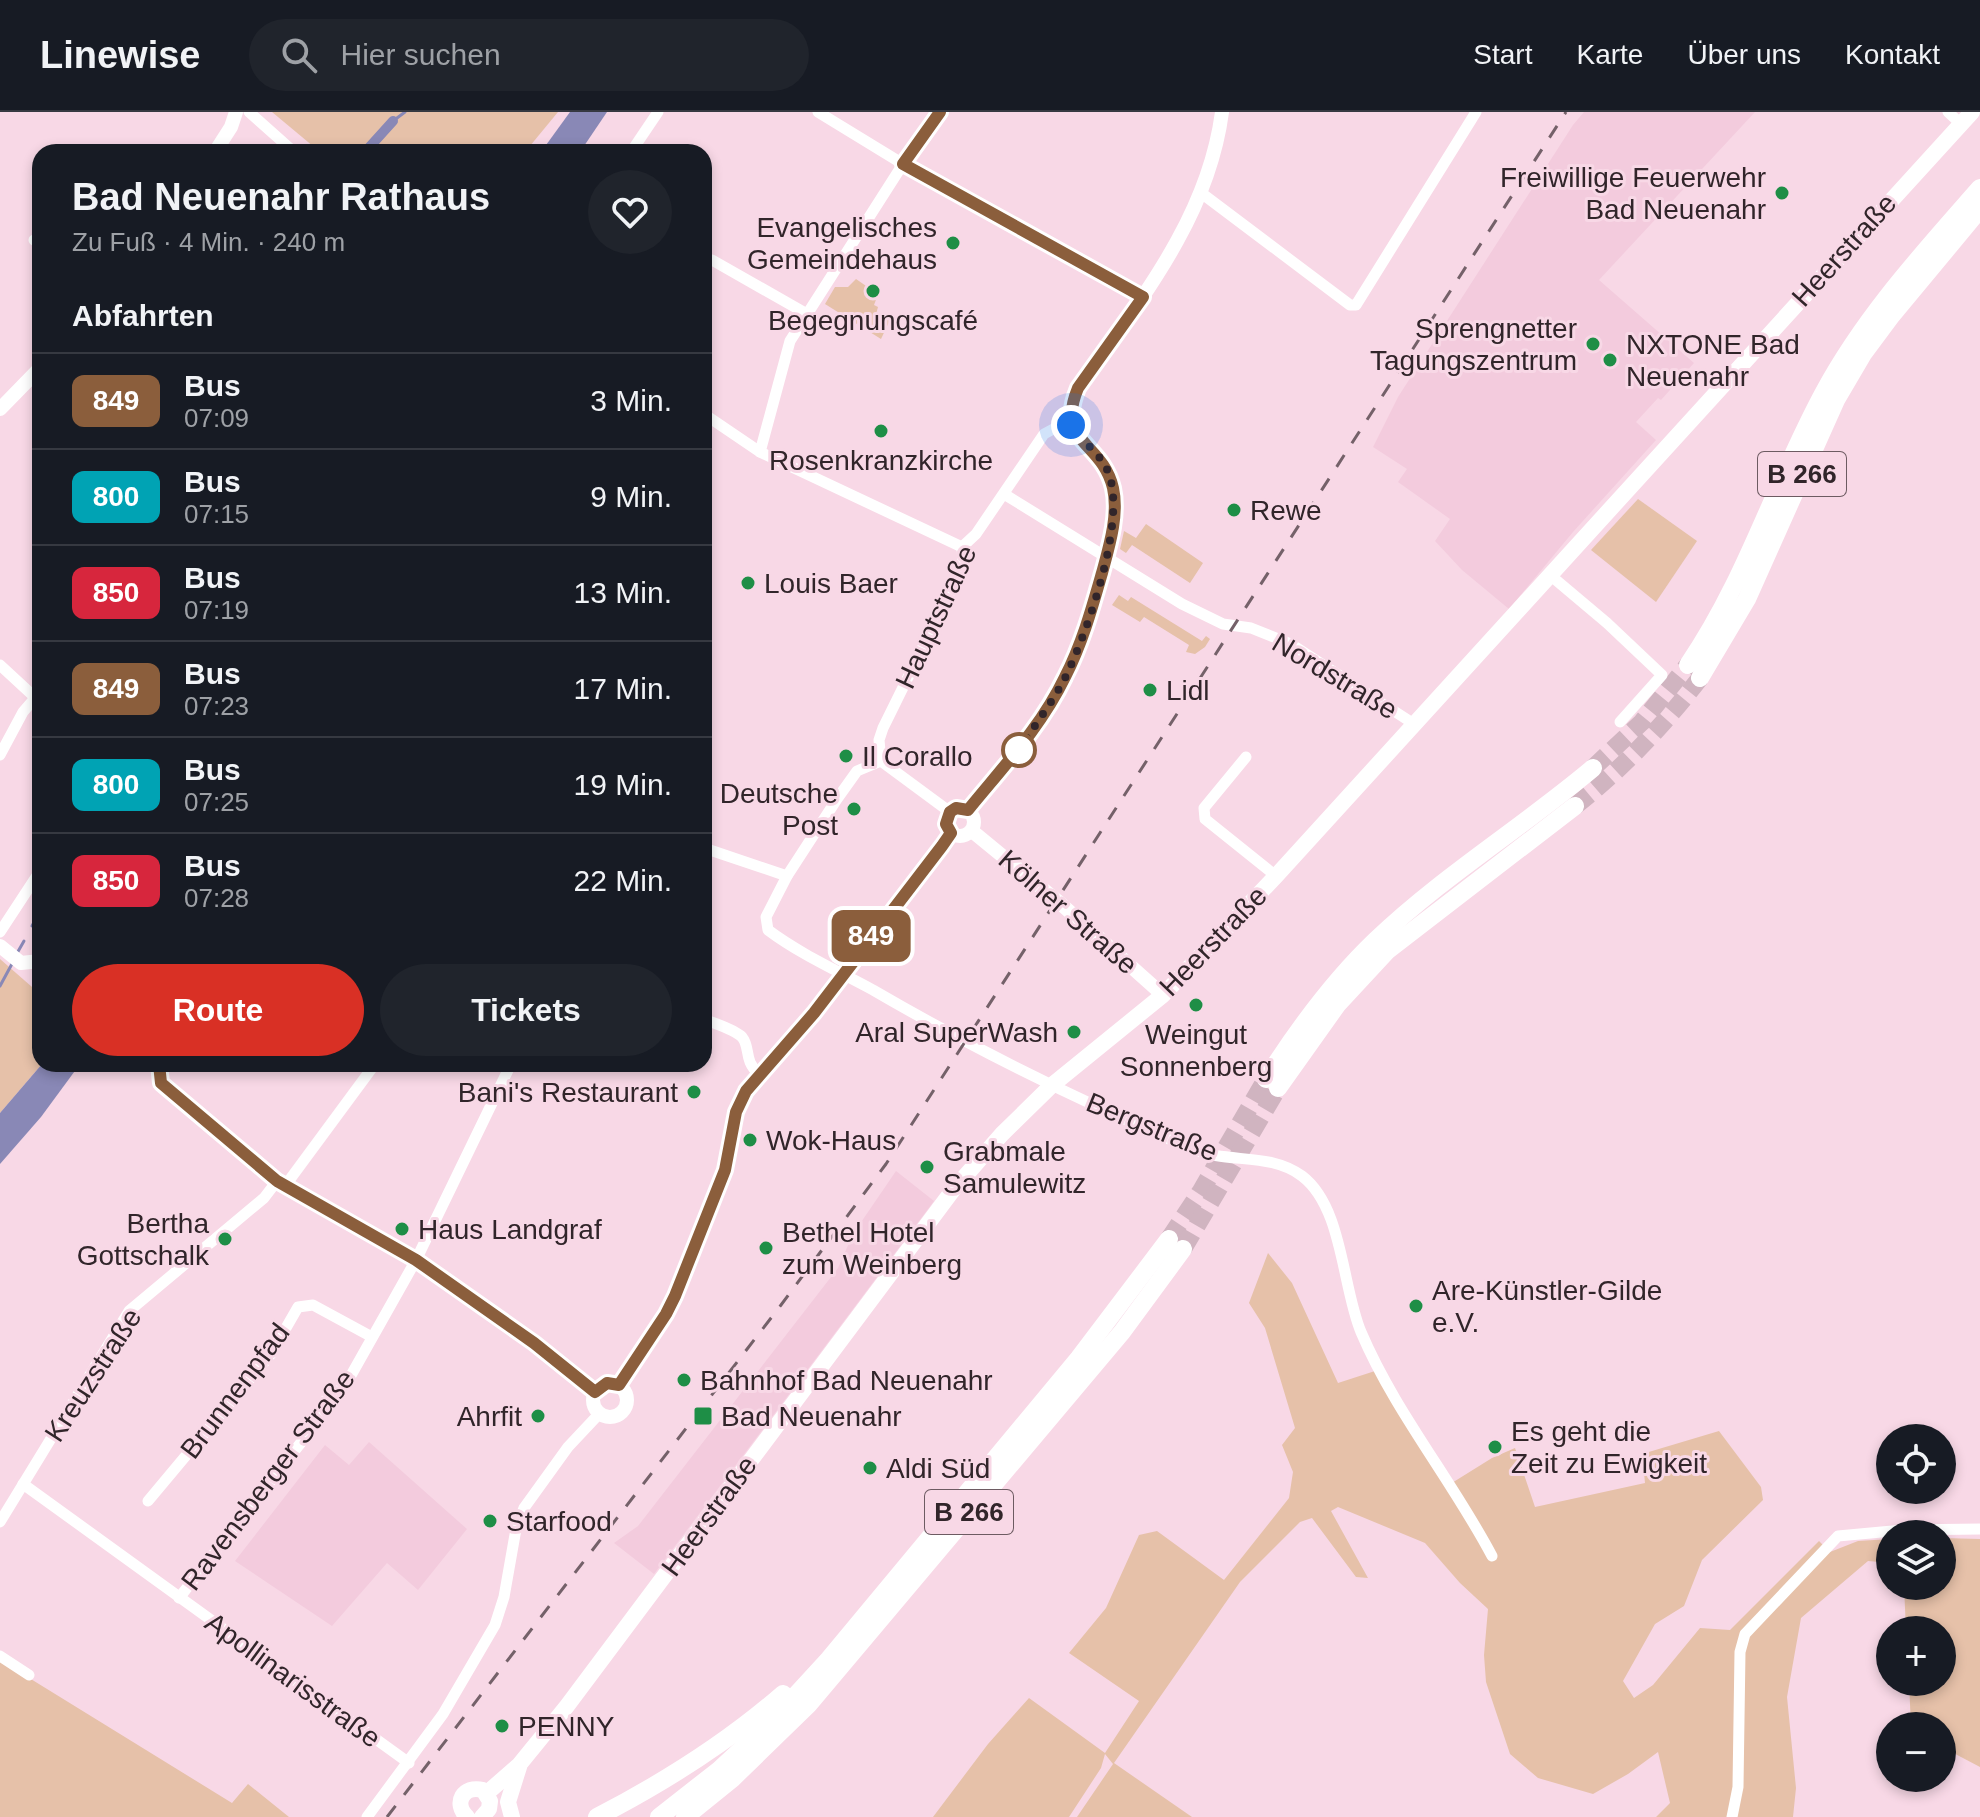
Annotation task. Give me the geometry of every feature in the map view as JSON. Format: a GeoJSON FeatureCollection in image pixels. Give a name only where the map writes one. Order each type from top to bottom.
{"type":"FeatureCollection","features":[{"type":"Feature","properties":{"kind":"highway","name":"B 266"},"geometry":{"type":"LineString","coordinates":[[1915,274],[1980,188]]}},
{"type":"Feature","properties":{"kind":"highway","name":"B 266"},"geometry":{"type":"LineString","coordinates":[[1694,671],[1824,392],[1852,343],[1980,209]]}},
{"type":"Feature","properties":{"kind":"highway"},"geometry":{"type":"LineString","coordinates":[[1575,806],[1388,950],[1337,1005],[1272,1084],[1318,1005],[1377,940],[1417,905],[1593,768]]}},
{"type":"Feature","properties":{"kind":"highway","name":"B 266"},"geometry":{"type":"LineString","coordinates":[[659,1817],[719,1770],[829,1659],[1176,1244],[1122,1332],[818,1694],[766,1747],[685,1817]]}},
{"type":"Feature","properties":{"kind":"highway","name":"B 266"},"geometry":{"type":"LineString","coordinates":[[597,1817],[626,1802],[743,1727],[829,1659]]}},
{"type":"Feature","properties":{"kind":"main road","name":"Heerstraße"},"geometry":{"type":"LineString","coordinates":[[464,1816],[460,1800],[464,1792],[478,1788],[487,1793],[519,1765],[622,1634],[953,1190],[1002,1134],[1051,1086],[1163,995],[1276,876],[1966,117]]}},
{"type":"Feature","properties":{"kind":"main road"},"geometry":{"type":"LineString","coordinates":[[512,1817],[509,1796],[519,1765]]}},
{"type":"Feature","properties":{"kind":"main road"},"geometry":{"type":"LineString","coordinates":[[487,1793],[490,1805],[487,1816]]}},
{"type":"Feature","properties":{"kind":"street"},"geometry":{"type":"LineString","coordinates":[[220,144],[236,112]]}},
{"type":"Feature","properties":{"kind":"street"},"geometry":{"type":"LineString","coordinates":[[249,112],[285,144]]}},
{"type":"Feature","properties":{"kind":"street"},"geometry":{"type":"LineString","coordinates":[[636,144],[658,112]]}},
{"type":"Feature","properties":{"kind":"street"},"geometry":{"type":"LineString","coordinates":[[818,112],[903,164],[1143,297]]}},
{"type":"Feature","properties":{"kind":"street"},"geometry":{"type":"LineString","coordinates":[[760,452],[790,341],[903,164],[940,112]]}},
{"type":"Feature","properties":{"kind":"street"},"geometry":{"type":"LineString","coordinates":[[968,810],[1013,757],[1058,692],[1077,653],[1107,556],[1114,493],[1100,457],[1071,425],[1071,404],[1078,388],[1170,256],[1200,192],[1215,150],[1222,112]]}},
{"type":"Feature","properties":{"kind":"street"},"geometry":{"type":"LineString","coordinates":[[1200,192],[1350,305],[1356,305],[1476,112]]}},
{"type":"Feature","properties":{"kind":"street"},"geometry":{"type":"LineString","coordinates":[[712,260],[807,314]]}},
{"type":"Feature","properties":{"kind":"street"},"geometry":{"type":"LineString","coordinates":[[0,409],[32,376]]}},
{"type":"Feature","properties":{"kind":"street"},"geometry":{"type":"LineString","coordinates":[[712,419],[760,452],[962,547]]}},
{"type":"Feature","properties":{"kind":"street","name":"Hauptstraße"},"geometry":{"type":"LineString","coordinates":[[881,761],[879,740],[883,728],[963,564],[962,547],[976,534],[1044,434],[1057,427],[1071,425]]}},
{"type":"Feature","properties":{"kind":"street","name":"Nordstraße"},"geometry":{"type":"LineString","coordinates":[[1004,494],[1182,604],[1223,624],[1251,628],[1291,644],[1414,724]]}},
{"type":"Feature","properties":{"kind":"street"},"geometry":{"type":"LineString","coordinates":[[1550,575],[1662,675],[1620,722]]}},
{"type":"Feature","properties":{"kind":"street"},"geometry":{"type":"LineString","coordinates":[[0,665],[32,694]]}},
{"type":"Feature","properties":{"kind":"street"},"geometry":{"type":"LineString","coordinates":[[0,755],[23,712],[32,705]]}},
{"type":"Feature","properties":{"kind":"street"},"geometry":{"type":"LineString","coordinates":[[1246,757],[1204,808],[1205,819],[1276,876]]}},
{"type":"Feature","properties":{"kind":"street"},"geometry":{"type":"LineString","coordinates":[[712,851],[787,876],[857,771],[881,761],[950,812]]}},
{"type":"Feature","properties":{"kind":"street"},"geometry":{"type":"LineString","coordinates":[[956,808],[968,810],[975,819],[972,831],[964,836],[951,833],[946,824],[950,812],[956,808]]}},
{"type":"Feature","properties":{"kind":"street","name":"Kölner Straße"},"geometry":{"type":"LineString","coordinates":[[972,831],[1061,904],[1163,995]]}},
{"type":"Feature","properties":{"kind":"street"},"geometry":{"type":"LineString","coordinates":[[619,1385],[675,1296],[725,1170],[740,1101],[759,1074],[814,1013],[951,833]]}},
{"type":"Feature","properties":{"kind":"street","name":"Bergstraße"},"geometry":{"type":"LineString","coordinates":[[787,876],[766,917],[766,926],[771,933],[842,975],[1051,1086],[1211,1157],[1265,1160],[1303,1177],[1323,1200],[1360,1330],[1394,1397],[1492,1556]]}},
{"type":"Feature","properties":{"kind":"street"},"geometry":{"type":"LineString","coordinates":[[3,927],[32,883]]}},
{"type":"Feature","properties":{"kind":"street"},"geometry":{"type":"LineString","coordinates":[[0,946],[15,959],[32,960]]}},
{"type":"Feature","properties":{"kind":"street"},"geometry":{"type":"LineString","coordinates":[[712,1023],[743,1039],[748,1062],[759,1074]]}},
{"type":"Feature","properties":{"kind":"street"},"geometry":{"type":"LineString","coordinates":[[160,1072],[161,1083],[281,1184],[416,1260],[534,1343],[595,1392]]}},
{"type":"Feature","properties":{"kind":"street","name":"Kreuzstraße"},"geometry":{"type":"LineString","coordinates":[[0,1522],[129,1311],[281,1184],[369,1072]]}},
{"type":"Feature","properties":{"kind":"street","name":"Ravensberger Straße"},"geometry":{"type":"LineString","coordinates":[[179,1598],[303,1440],[325,1401],[345,1386],[416,1260],[507,1072]]}},
{"type":"Feature","properties":{"kind":"street","name":"Brunnenpfad"},"geometry":{"type":"LineString","coordinates":[[148,1501],[271,1354],[298,1307],[313,1305],[372,1337]]}},
{"type":"Feature","properties":{"kind":"street"},"geometry":{"type":"LineString","coordinates":[[607,1383],[619,1385],[627,1396],[624,1411],[612,1418],[599,1414],[593,1402],[595,1392],[607,1383]]}},
{"type":"Feature","properties":{"kind":"street"},"geometry":{"type":"LineString","coordinates":[[367,1817],[443,1714],[495,1625],[504,1597],[516,1529],[524,1508],[568,1447],[599,1414]]}},
{"type":"Feature","properties":{"kind":"street","name":"Apollinarisstraße"},"geometry":{"type":"LineString","coordinates":[[23,1484],[409,1763]]}},
{"type":"Feature","properties":{"kind":"street"},"geometry":{"type":"LineString","coordinates":[[1732,1817],[1738,1787],[1740,1652],[1745,1634],[1838,1536],[1903,1530],[1980,1529]]}},
{"type":"Feature","properties":{"kind":"street"},"geometry":{"type":"LineString","coordinates":[[0,1656],[29,1675]]}},
{"type":"Feature","properties":{"kind":"shaded area"},"geometry":{"type":"Polygon","coordinates":[[[272,112],[558,112],[532,144],[310,144],[272,112]]]}},
{"type":"Feature","properties":{"kind":"shaded area"},"geometry":{"type":"Polygon","coordinates":[[[1584,112],[1755,112],[1599,280],[1694,363],[1661,400],[1658,398],[1636,422],[1656,440],[1509,609],[1462,570],[1435,541],[1450,519],[1398,482],[1407,469],[1373,447],[1398,397],[1584,112]]]}},
{"type":"Feature","properties":{"kind":"shaded area"},"geometry":{"type":"Polygon","coordinates":[[[856,279],[869,288],[867,293],[877,297],[874,305],[878,307],[876,314],[890,320],[881,339],[825,304],[835,287],[848,287],[856,279]]]}},
{"type":"Feature","properties":{"kind":"shaded area"},"geometry":{"type":"Polygon","coordinates":[[[1638,499],[1697,541],[1656,602],[1591,550],[1638,499]]]}},
{"type":"Feature","properties":{"kind":"shaded area"},"geometry":{"type":"Polygon","coordinates":[[[1146,524],[1203,563],[1190,583],[1132,545],[1126,553],[1120,549],[1124,531],[1136,538],[1146,524]]]}},
{"type":"Feature","properties":{"kind":"shaded area"},"geometry":{"type":"Polygon","coordinates":[[[1119,595],[1128,601],[1131,597],[1202,641],[1206,636],[1210,639],[1195,654],[1186,652],[1189,645],[1144,617],[1140,622],[1112,605],[1119,595]]]}},
{"type":"Feature","properties":{"kind":"shaded area"},"geometry":{"type":"Polygon","coordinates":[[[0,959],[32,987],[32,1072],[35,1072],[0,1113],[0,959]]]}},
{"type":"Feature","properties":{"kind":"shaded area"},"geometry":{"type":"Polygon","coordinates":[[[896,1171],[934,1201],[654,1574],[614,1543],[638,1526],[838,1268],[853,1234],[896,1171]]]}},
{"type":"Feature","properties":{"kind":"shaded area"},"geometry":{"type":"Polygon","coordinates":[[[1268,1253],[1292,1283],[1338,1383],[1375,1371],[1447,1486],[1492,1458],[1515,1448],[1535,1507],[1645,1483],[1642,1454],[1719,1431],[1761,1487],[1763,1500],[1702,1560],[1684,1606],[1655,1624],[1623,1681],[1634,1698],[1653,1685],[1700,1628],[1730,1630],[1819,1541],[1830,1552],[1858,1541],[1876,1540],[1876,1562],[1868,1561],[1801,1618],[1787,1697],[1796,1788],[1793,1817],[1656,1817],[1670,1803],[1658,1752],[1593,1794],[1538,1778],[1510,1754],[1486,1682],[1484,1655],[1488,1609],[1425,1543],[1338,1507],[1331,1511],[1368,1578],[1356,1577],[1312,1518],[1300,1522],[1240,1582],[1114,1763],[1192,1817],[1077,1817],[1113,1764],[1105,1754],[1101,1768],[1069,1817],[933,1817],[988,1744],[1029,1698],[1105,1753],[1139,1701],[1069,1653],[1106,1608],[1139,1535],[1157,1531],[1224,1580],[1289,1498],[1293,1472],[1282,1445],[1295,1428],[1265,1328],[1249,1303],[1268,1253]]]}},
{"type":"Feature","properties":{"kind":"shaded area"},"geometry":{"type":"Polygon","coordinates":[[[369,1442],[467,1529],[418,1590],[387,1563],[332,1626],[235,1561],[325,1445],[349,1465],[369,1442]]]}},
{"type":"Feature","properties":{"kind":"shaded area"},"geometry":{"type":"Polygon","coordinates":[[[1956,1538],[1980,1539],[1980,1767],[1956,1754],[1956,1712],[1910,1712],[1910,1696],[1956,1696],[1956,1616],[1905,1616],[1905,1600],[1956,1600],[1956,1538]]]}},
{"type":"Feature","properties":{"kind":"shaded area"},"geometry":{"type":"Polygon","coordinates":[[[0,1660],[232,1803],[248,1784],[289,1817],[0,1817],[0,1660]]]}},
{"type":"Feature","properties":{"kind":"water"},"geometry":{"type":"Polygon","coordinates":[[[570,112],[607,112],[585,144],[547,144],[570,112]]]}},
{"type":"Feature","properties":{"kind":"water"},"geometry":{"type":"Polygon","coordinates":[[[35,1072],[74,1072],[41,1117],[0,1164],[0,1113],[35,1072]]]}},
{"type":"Feature","properties":{"kind":"waterway"},"geometry":{"type":"LineString","coordinates":[[393,121],[405,112]]}},
{"type":"Feature","properties":{"kind":"waterway"},"geometry":{"type":"LineString","coordinates":[[372,144],[393,121]]}},
{"type":"Feature","properties":{"kind":"waterway"},"geometry":{"type":"LineString","coordinates":[[16,955],[24,941]]}},
{"type":"Feature","properties":{"kind":"waterway"},"geometry":{"type":"LineString","coordinates":[[0,986],[13,962]]}},
{"type":"Feature","properties":{"kind":"tunnel"},"geometry":{"type":"LineString","coordinates":[[1593,768],[1642,722],[1688,665]]}},
{"type":"Feature","properties":{"kind":"tunnel"},"geometry":{"type":"LineString","coordinates":[[1575,806],[1642,746],[1700,678]]}},
{"type":"Feature","properties":{"kind":"tunnel"},"geometry":{"type":"LineString","coordinates":[[1169,1239],[1201,1191],[1266,1079]]}},
{"type":"Feature","properties":{"kind":"tunnel"},"geometry":{"type":"LineString","coordinates":[[1183,1249],[1278,1088]]}},
{"type":"Feature","properties":{"kind":"railway"},"geometry":{"type":"LineString","coordinates":[[387,1817],[886,1164],[1566,112]]}},
{"type":"Feature","properties":{"kind":"bus line","name":"849"},"geometry":{"type":"LineString","coordinates":[[160,1072],[161,1083],[277,1181],[416,1260],[534,1343],[595,1392],[607,1383],[619,1385],[675,1296],[725,1170],[736,1112],[750,1084],[814,1013],[942,846],[951,833],[946,824],[950,812],[956,808],[968,810],[1042,717],[1077,653],[1107,556],[1114,493],[1100,457],[1071,425],[1071,404],[1078,388],[1143,297],[903,164],[940,112]]}},
{"type":"Feature","properties":{"kind":"place","name":"Freiwillige Feuerwehr Bad Neuenahr"},"geometry":{"type":"Point","coordinates":[1782,193]}},
{"type":"Feature","properties":{"kind":"place","name":"Evangelisches Gemeindehaus"},"geometry":{"type":"Point","coordinates":[953,243]}},
{"type":"Feature","properties":{"kind":"place","name":"Begegnungscafé"},"geometry":{"type":"Point","coordinates":[873,291]}},
{"type":"Feature","properties":{"kind":"place","name":"Sprengnetter Tagungszentrum"},"geometry":{"type":"Point","coordinates":[1593,344]}},
{"type":"Feature","properties":{"kind":"place","name":"NXTONE Bad Neuenahr"},"geometry":{"type":"Point","coordinates":[1610,360]}},
{"type":"Feature","properties":{"kind":"place","name":"Rosenkranzkirche"},"geometry":{"type":"Point","coordinates":[881,431]}},
{"type":"Feature","properties":{"kind":"place","name":"Rewe"},"geometry":{"type":"Point","coordinates":[1234,510]}},
{"type":"Feature","properties":{"kind":"place","name":"Louis Baer"},"geometry":{"type":"Point","coordinates":[748,583]}},
{"type":"Feature","properties":{"kind":"place","name":"Lidl"},"geometry":{"type":"Point","coordinates":[1150,690]}},
{"type":"Feature","properties":{"kind":"place","name":"Il Corallo"},"geometry":{"type":"Point","coordinates":[846,756]}},
{"type":"Feature","properties":{"kind":"place","name":"Deutsche Post"},"geometry":{"type":"Point","coordinates":[854,809]}},
{"type":"Feature","properties":{"kind":"place","name":"Weingut Sonnenberg"},"geometry":{"type":"Point","coordinates":[1196,1005]}},
{"type":"Feature","properties":{"kind":"place","name":"Aral SuperWash"},"geometry":{"type":"Point","coordinates":[1074,1032]}},
{"type":"Feature","properties":{"kind":"place","name":"Bani's Restaurant"},"geometry":{"type":"Point","coordinates":[694,1092]}},
{"type":"Feature","properties":{"kind":"place","name":"Wok-Haus"},"geometry":{"type":"Point","coordinates":[750,1140]}},
{"type":"Feature","properties":{"kind":"place","name":"Grabmale Samulewitz"},"geometry":{"type":"Point","coordinates":[927,1167]}},
{"type":"Feature","properties":{"kind":"place","name":"Haus Landgraf"},"geometry":{"type":"Point","coordinates":[402,1229]}},
{"type":"Feature","properties":{"kind":"place","name":"Bertha Gottschalk"},"geometry":{"type":"Point","coordinates":[225,1239]}},
{"type":"Feature","properties":{"kind":"place","name":"Bethel Hotel zum Weinberg"},"geometry":{"type":"Point","coordinates":[766,1248]}},
{"type":"Feature","properties":{"kind":"place","name":"Are-Künstler-Gilde e.V."},"geometry":{"type":"Point","coordinates":[1416,1306]}},
{"type":"Feature","properties":{"kind":"place","name":"Bahnhof Bad Neuenahr"},"geometry":{"type":"Point","coordinates":[684,1380]}},
{"type":"Feature","properties":{"kind":"place","name":"Ahrfit"},"geometry":{"type":"Point","coordinates":[538,1416]}},
{"type":"Feature","properties":{"kind":"place","name":"Bad Neuenahr"},"geometry":{"type":"Point","coordinates":[703,1416]}},
{"type":"Feature","properties":{"kind":"place","name":"Es geht die Zeit zu Ewigkeit"},"geometry":{"type":"Point","coordinates":[1495,1447]}},
{"type":"Feature","properties":{"kind":"place","name":"Aldi Süd"},"geometry":{"type":"Point","coordinates":[870,1468]}},
{"type":"Feature","properties":{"kind":"place","name":"Starfood"},"geometry":{"type":"Point","coordinates":[490,1521]}},
{"type":"Feature","properties":{"kind":"place","name":"PENNY"},"geometry":{"type":"Point","coordinates":[502,1726]}},
{"type":"Feature","properties":{"kind":"route"},"geometry":{"type":"LineString","coordinates":[[1019,750],[1058,692],[1077,653],[1107,556],[1113,520],[1114,493],[1108,471],[1100,457],[1071,425]]}}]}
